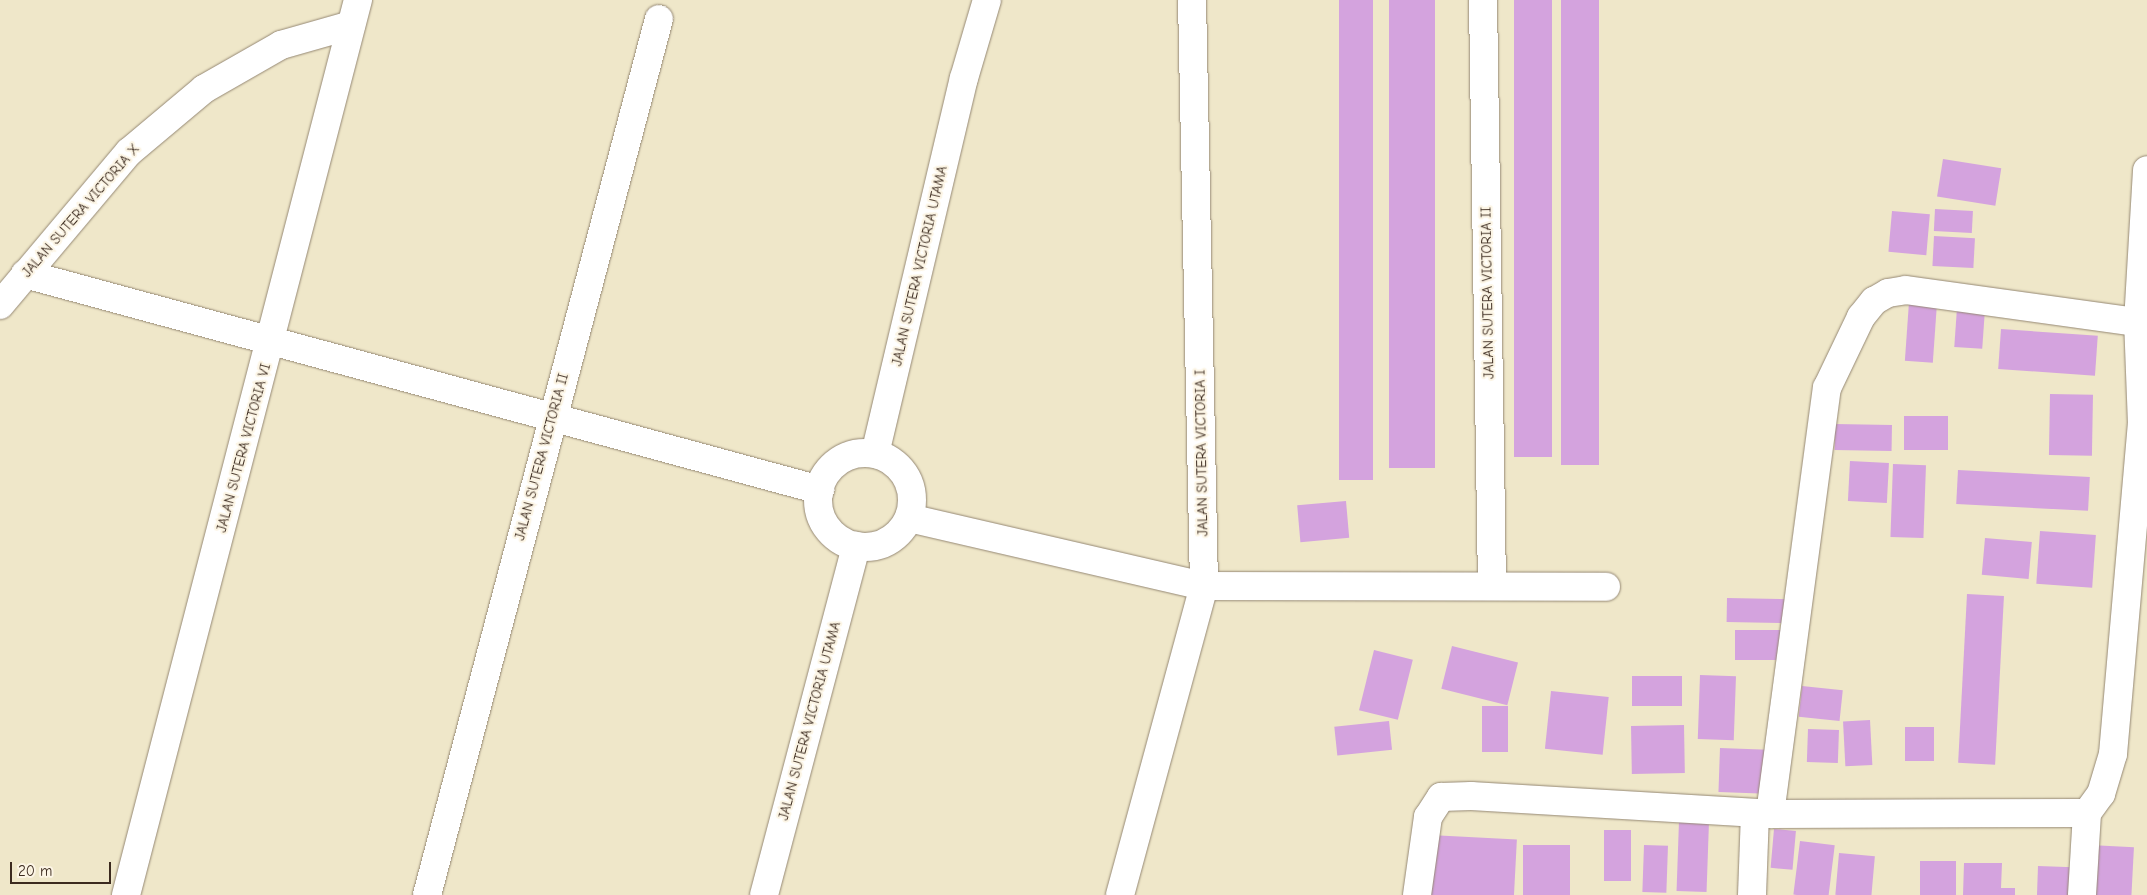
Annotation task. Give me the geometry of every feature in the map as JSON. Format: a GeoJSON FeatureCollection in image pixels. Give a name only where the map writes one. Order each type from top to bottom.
{"type":"FeatureCollection","features":[{"type":"Feature","properties":{"kind":"street","name":"JALAN SUTERA VICTORIA UTAMA"},"geometry":{"type":"LineString","coordinates":[[875,454],[964,78],[987,0]]}},
{"type":"Feature","properties":{"kind":"street","name":"JALAN SUTERA VICTORIA I"},"geometry":{"type":"LineString","coordinates":[[1120,895],[1204,586],[1192,0]]}},
{"type":"Feature","properties":{"kind":"street","name":"JALAN SUTERA VICTORIA II"},"geometry":{"type":"LineString","coordinates":[[1483,0],[1492,585]]}},
{"type":"Feature","properties":{"kind":"street","name":"JALAN SUTERA VICTORIA X"},"geometry":{"type":"LineString","coordinates":[[0,305],[129,152],[204,89],[281,45],[354,13]]}},
{"type":"Feature","properties":{"kind":"street","name":"JALAN SUTERA VICTORIA VI"},"geometry":{"type":"LineString","coordinates":[[126,895],[272,341],[354,13]]}},
{"type":"Feature","properties":{"kind":"street","name":"JALAN SUTERA VICTORIA II"},"geometry":{"type":"LineString","coordinates":[[427,895],[552,417],[659,19]]}},
{"type":"Feature","properties":{"kind":"street"},"geometry":{"type":"LineString","coordinates":[[2082,895],[2087,813],[2101,794],[2114,754],[2142,424],[2138,322],[2144,271],[2147,170]]}},
{"type":"Feature","properties":{"kind":"street"},"geometry":{"type":"LineString","coordinates":[[25,274],[820,490]]}},
{"type":"Feature","properties":{"kind":"street"},"geometry":{"type":"LineString","coordinates":[[1752,895],[1762,814],[1827,388],[1861,317],[1874,301],[1888,293],[1906,290],[2138,322]]}},
{"type":"Feature","properties":{"kind":"street"},"geometry":{"type":"LineString","coordinates":[[860,453],[875,454],[890,460],[902,471],[910,485],[912,502],[909,518],[900,531],[888,542],[872,547],[856,546],[839,539],[826,526],[819,509],[820,490],[834,465],[860,453]]}},
{"type":"Feature","properties":{"kind":"street"},"geometry":{"type":"LineString","coordinates":[[909,518],[1204,586],[1492,585],[1606,587]]}},
{"type":"Feature","properties":{"kind":"street","name":"JALAN SUTERA VICTORIA UTAMA"},"geometry":{"type":"LineString","coordinates":[[764,895],[856,546]]}},
{"type":"Feature","properties":{"kind":"street"},"geometry":{"type":"LineString","coordinates":[[1417,895],[1428,816],[1442,797],[1481,797],[1762,814],[2087,813]]}},
{"type":"Feature","properties":{"kind":"building"},"geometry":{"type":"Polygon","coordinates":[[[1339,0],[1373,0],[1373,480],[1339,480],[1339,0]]]}},
{"type":"Feature","properties":{"kind":"building"},"geometry":{"type":"Polygon","coordinates":[[[1389,0],[1435,0],[1435,468],[1389,468],[1389,0]]]}},
{"type":"Feature","properties":{"kind":"building"},"geometry":{"type":"Polygon","coordinates":[[[1514,0],[1552,0],[1552,457],[1514,457],[1514,0]]]}},
{"type":"Feature","properties":{"kind":"building"},"geometry":{"type":"Polygon","coordinates":[[[1561,0],[1599,0],[1599,465],[1561,465],[1561,0]]]}},
{"type":"Feature","properties":{"kind":"building"},"geometry":{"type":"Polygon","coordinates":[[[1943,159],[2001,168],[1995,206],[1937,197],[1943,159]]]}},
{"type":"Feature","properties":{"kind":"building"},"geometry":{"type":"Polygon","coordinates":[[[1935,209],[1973,211],[1972,233],[1934,231],[1935,209]]]}},
{"type":"Feature","properties":{"kind":"building"},"geometry":{"type":"Polygon","coordinates":[[[1892,211],[1930,214],[1926,255],[1888,252],[1892,211]]]}},
{"type":"Feature","properties":{"kind":"building"},"geometry":{"type":"Polygon","coordinates":[[[1934,236],[1975,238],[1973,268],[1932,266],[1934,236]]]}},
{"type":"Feature","properties":{"kind":"building"},"geometry":{"type":"Polygon","coordinates":[[[1909,302],[1937,304],[1933,363],[1905,361],[1909,302]]]}},
{"type":"Feature","properties":{"kind":"building"},"geometry":{"type":"Polygon","coordinates":[[[1957,308],[1985,310],[1982,349],[1954,347],[1957,308]]]}},
{"type":"Feature","properties":{"kind":"building"},"geometry":{"type":"Polygon","coordinates":[[[2001,329],[2098,336],[2095,376],[1998,369],[2001,329]]]}},
{"type":"Feature","properties":{"kind":"building"},"geometry":{"type":"Polygon","coordinates":[[[2050,394],[2093,395],[2092,456],[2049,455],[2050,394]]]}},
{"type":"Feature","properties":{"kind":"building"},"geometry":{"type":"Polygon","coordinates":[[[1904,416],[1948,416],[1948,450],[1904,450],[1904,416]]]}},
{"type":"Feature","properties":{"kind":"building"},"geometry":{"type":"Polygon","coordinates":[[[1835,424],[1892,425],[1892,451],[1835,450],[1835,424]]]}},
{"type":"Feature","properties":{"kind":"building"},"geometry":{"type":"Polygon","coordinates":[[[1850,461],[1889,463],[1887,503],[1848,501],[1850,461]]]}},
{"type":"Feature","properties":{"kind":"building"},"geometry":{"type":"Polygon","coordinates":[[[1893,464],[1926,465],[1923,538],[1890,537],[1893,464]]]}},
{"type":"Feature","properties":{"kind":"building"},"geometry":{"type":"Polygon","coordinates":[[[1958,470],[2090,477],[2088,511],[1956,504],[1958,470]]]}},
{"type":"Feature","properties":{"kind":"building"},"geometry":{"type":"Polygon","coordinates":[[[1346,501],[1349,538],[1300,542],[1297,505],[1346,501]]]}},
{"type":"Feature","properties":{"kind":"building"},"geometry":{"type":"Polygon","coordinates":[[[2040,531],[2096,535],[2092,588],[2036,584],[2040,531]]]}},
{"type":"Feature","properties":{"kind":"building"},"geometry":{"type":"Polygon","coordinates":[[[1985,538],[2032,542],[2029,579],[1982,575],[1985,538]]]}},
{"type":"Feature","properties":{"kind":"building"},"geometry":{"type":"Polygon","coordinates":[[[1967,594],[2004,596],[1995,765],[1958,763],[1967,594]]]}},
{"type":"Feature","properties":{"kind":"building"},"geometry":{"type":"Polygon","coordinates":[[[1727,598],[1793,599],[1793,623],[1727,622],[1727,598]]]}},
{"type":"Feature","properties":{"kind":"building"},"geometry":{"type":"Polygon","coordinates":[[[1735,630],[1786,630],[1786,660],[1735,660],[1735,630]]]}},
{"type":"Feature","properties":{"kind":"building"},"geometry":{"type":"Polygon","coordinates":[[[1452,646],[1518,662],[1507,705],[1441,689],[1452,646]]]}},
{"type":"Feature","properties":{"kind":"building"},"geometry":{"type":"Polygon","coordinates":[[[1374,650],[1413,660],[1398,720],[1359,710],[1374,650]]]}},
{"type":"Feature","properties":{"kind":"building"},"geometry":{"type":"Polygon","coordinates":[[[1700,675],[1736,676],[1734,740],[1698,739],[1700,675]]]}},
{"type":"Feature","properties":{"kind":"building"},"geometry":{"type":"Polygon","coordinates":[[[1632,676],[1682,676],[1682,706],[1632,706],[1632,676]]]}},
{"type":"Feature","properties":{"kind":"building"},"geometry":{"type":"Polygon","coordinates":[[[1802,686],[1843,690],[1840,721],[1799,717],[1802,686]]]}},
{"type":"Feature","properties":{"kind":"building"},"geometry":{"type":"Polygon","coordinates":[[[1551,691],[1609,697],[1603,755],[1545,749],[1551,691]]]}},
{"type":"Feature","properties":{"kind":"building"},"geometry":{"type":"Polygon","coordinates":[[[1482,706],[1508,706],[1508,752],[1482,752],[1482,706]]]}},
{"type":"Feature","properties":{"kind":"building"},"geometry":{"type":"Polygon","coordinates":[[[1870,720],[1872,765],[1845,766],[1843,721],[1870,720]]]}},
{"type":"Feature","properties":{"kind":"building"},"geometry":{"type":"Polygon","coordinates":[[[1389,721],[1392,750],[1337,756],[1334,727],[1389,721]]]}},
{"type":"Feature","properties":{"kind":"building"},"geometry":{"type":"Polygon","coordinates":[[[1684,725],[1685,773],[1632,774],[1631,726],[1684,725]]]}},
{"type":"Feature","properties":{"kind":"building"},"geometry":{"type":"Polygon","coordinates":[[[1905,727],[1934,727],[1934,761],[1905,761],[1905,727]]]}},
{"type":"Feature","properties":{"kind":"building"},"geometry":{"type":"Polygon","coordinates":[[[1808,729],[1839,730],[1838,763],[1807,762],[1808,729]]]}},
{"type":"Feature","properties":{"kind":"building"},"geometry":{"type":"Polygon","coordinates":[[[1720,748],[1768,750],[1766,794],[1718,792],[1720,748]]]}},
{"type":"Feature","properties":{"kind":"building"},"geometry":{"type":"Polygon","coordinates":[[[1679,821],[1709,822],[1707,892],[1677,891],[1679,821]]]}},
{"type":"Feature","properties":{"kind":"building"},"geometry":{"type":"Polygon","coordinates":[[[1774,829],[1796,831],[1793,870],[1771,868],[1774,829]]]}},
{"type":"Feature","properties":{"kind":"building"},"geometry":{"type":"Polygon","coordinates":[[[1604,830],[1631,830],[1631,881],[1604,881],[1604,830]]]}},
{"type":"Feature","properties":{"kind":"building"},"geometry":{"type":"Polygon","coordinates":[[[1430,835],[1517,840],[1514,895],[1427,895],[1430,835]]]}},
{"type":"Feature","properties":{"kind":"building"},"geometry":{"type":"Polygon","coordinates":[[[1800,841],[1835,845],[1829,895],[1793,895],[1800,841]]]}},
{"type":"Feature","properties":{"kind":"building"},"geometry":{"type":"Polygon","coordinates":[[[1523,845],[1570,845],[1570,895],[1523,895],[1523,845]]]}},
{"type":"Feature","properties":{"kind":"building"},"geometry":{"type":"Polygon","coordinates":[[[1644,845],[1668,846],[1666,893],[1642,892],[1644,845]]]}},
{"type":"Feature","properties":{"kind":"building"},"geometry":{"type":"Polygon","coordinates":[[[2090,845],[2134,847],[2131,895],[2087,895],[2090,845]]]}},
{"type":"Feature","properties":{"kind":"building"},"geometry":{"type":"Polygon","coordinates":[[[1839,853],[1875,856],[1871,895],[1835,895],[1839,853]]]}},
{"type":"Feature","properties":{"kind":"building"},"geometry":{"type":"Polygon","coordinates":[[[1920,861],[1956,861],[1956,895],[1920,895],[1920,861]]]}},
{"type":"Feature","properties":{"kind":"building"},"geometry":{"type":"Polygon","coordinates":[[[1964,863],[2002,863],[2001,888],[2015,888],[2015,895],[1963,895],[1964,863]]]}},
{"type":"Feature","properties":{"kind":"building"},"geometry":{"type":"Polygon","coordinates":[[[2038,866],[2073,867],[2072,895],[2037,895],[2038,866]]]}}]}
